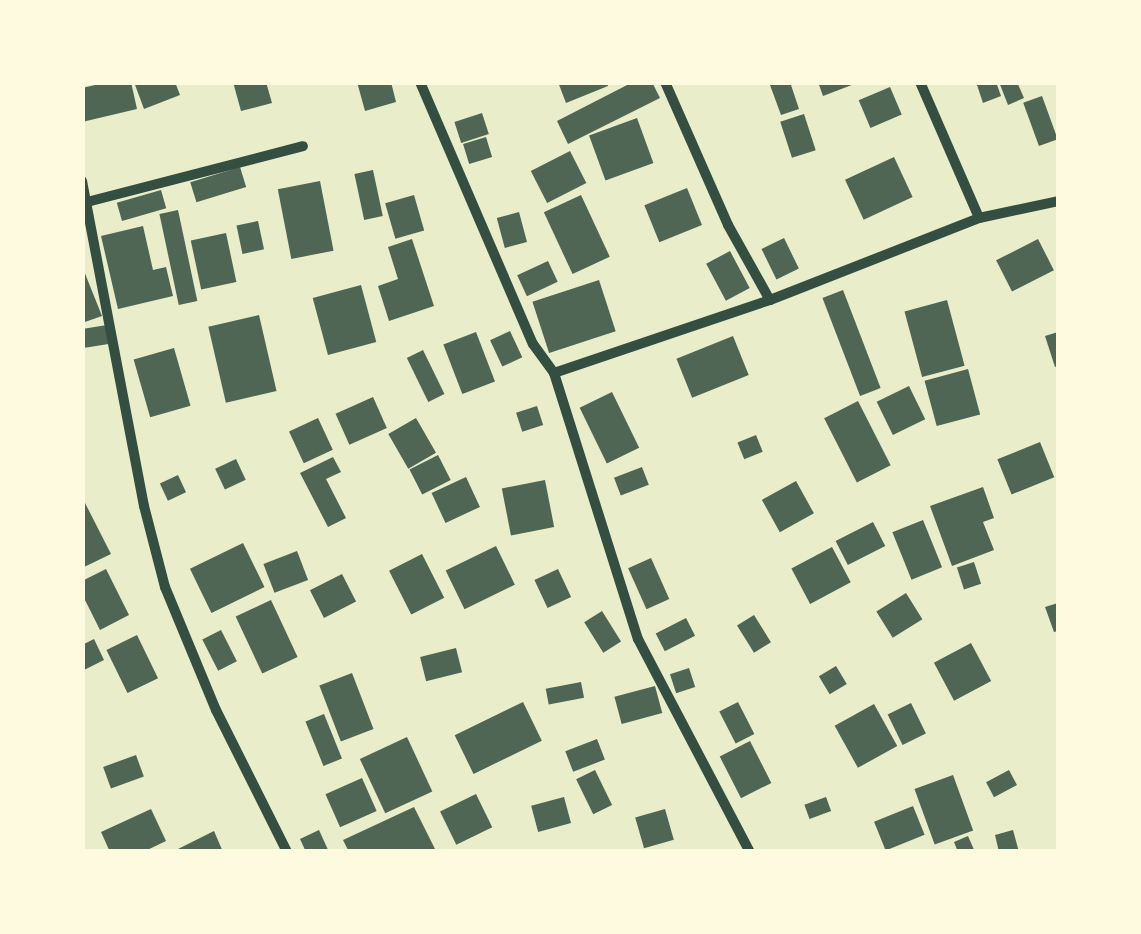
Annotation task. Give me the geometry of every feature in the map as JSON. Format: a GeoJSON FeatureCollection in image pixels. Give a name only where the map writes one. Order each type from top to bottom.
{"type":"FeatureCollection","features":[{"type":"Feature","properties":{"kind":"street"},"geometry":{"type":"LineString","coordinates":[[420,82],[533,344],[554,373],[638,639],[750,852]]}},
{"type":"Feature","properties":{"kind":"street"},"geometry":{"type":"LineString","coordinates":[[665,82],[728,225],[770,300]]}},
{"type":"Feature","properties":{"kind":"street"},"geometry":{"type":"LineString","coordinates":[[920,82],[978,218]]}},
{"type":"Feature","properties":{"kind":"street"},"geometry":{"type":"LineString","coordinates":[[87,202],[303,146]]}},
{"type":"Feature","properties":{"kind":"street"},"geometry":{"type":"LineString","coordinates":[[82,181],[144,506],[164,587],[216,710],[286,852]]}},
{"type":"Feature","properties":{"kind":"street"},"geometry":{"type":"LineString","coordinates":[[554,373],[770,300],[978,218],[1058,201]]}},
{"type":"Feature","properties":{"kind":"building"},"geometry":{"type":"Polygon","coordinates":[[[131,82],[137,109],[82,122],[82,88],[131,82]]]}},
{"type":"Feature","properties":{"kind":"building"},"geometry":{"type":"Polygon","coordinates":[[[134,82],[175,82],[180,95],[144,109],[134,82]]]}},
{"type":"Feature","properties":{"kind":"building"},"geometry":{"type":"Polygon","coordinates":[[[233,82],[266,82],[272,103],[241,111],[233,82]]]}},
{"type":"Feature","properties":{"kind":"building"},"geometry":{"type":"Polygon","coordinates":[[[357,82],[391,82],[396,102],[365,111],[357,82]]]}},
{"type":"Feature","properties":{"kind":"building"},"geometry":{"type":"Polygon","coordinates":[[[558,82],[607,82],[608,86],[566,103],[558,82]]]}},
{"type":"Feature","properties":{"kind":"building"},"geometry":{"type":"Polygon","coordinates":[[[633,82],[652,82],[660,98],[568,144],[557,121],[633,82]]]}},
{"type":"Feature","properties":{"kind":"building"},"geometry":{"type":"Polygon","coordinates":[[[790,82],[799,109],[781,115],[770,85],[790,82]]]}},
{"type":"Feature","properties":{"kind":"building"},"geometry":{"type":"Polygon","coordinates":[[[818,82],[857,82],[857,83],[823,96],[818,82]]]}},
{"type":"Feature","properties":{"kind":"building"},"geometry":{"type":"Polygon","coordinates":[[[976,82],[996,82],[1001,96],[983,103],[976,82]]]}},
{"type":"Feature","properties":{"kind":"building"},"geometry":{"type":"Polygon","coordinates":[[[999,82],[1017,82],[1024,98],[1008,105],[999,82]]]}},
{"type":"Feature","properties":{"kind":"building"},"geometry":{"type":"Polygon","coordinates":[[[890,87],[902,115],[870,128],[859,100],[890,87]]]}},
{"type":"Feature","properties":{"kind":"building"},"geometry":{"type":"Polygon","coordinates":[[[1042,96],[1058,139],[1039,146],[1023,103],[1042,96]]]}},
{"type":"Feature","properties":{"kind":"building"},"geometry":{"type":"Polygon","coordinates":[[[482,113],[489,134],[461,143],[454,122],[482,113]]]}},
{"type":"Feature","properties":{"kind":"building"},"geometry":{"type":"Polygon","coordinates":[[[804,114],[816,150],[792,158],[780,122],[804,114]]]}},
{"type":"Feature","properties":{"kind":"building"},"geometry":{"type":"Polygon","coordinates":[[[637,118],[653,163],[605,181],[589,135],[637,118]]]}},
{"type":"Feature","properties":{"kind":"building"},"geometry":{"type":"Polygon","coordinates":[[[486,137],[492,157],[469,164],[463,144],[486,137]]]}},
{"type":"Feature","properties":{"kind":"building"},"geometry":{"type":"Polygon","coordinates":[[[570,151],[586,183],[547,203],[531,171],[570,151]]]}},
{"type":"Feature","properties":{"kind":"building"},"geometry":{"type":"Polygon","coordinates":[[[894,157],[913,197],[864,220],[845,180],[894,157]]]}},
{"type":"Feature","properties":{"kind":"building"},"geometry":{"type":"Polygon","coordinates":[[[240,167],[246,187],[196,202],[190,182],[240,167]]]}},
{"type":"Feature","properties":{"kind":"building"},"geometry":{"type":"Polygon","coordinates":[[[373,170],[383,216],[364,220],[354,174],[373,170]]]}},
{"type":"Feature","properties":{"kind":"building"},"geometry":{"type":"Polygon","coordinates":[[[320,181],[334,251],[291,259],[278,189],[320,181]]]}},
{"type":"Feature","properties":{"kind":"building"},"geometry":{"type":"Polygon","coordinates":[[[687,188],[702,225],[659,242],[644,205],[687,188]]]}},
{"type":"Feature","properties":{"kind":"building"},"geometry":{"type":"Polygon","coordinates":[[[161,190],[166,208],[122,221],[117,203],[161,190]]]}},
{"type":"Feature","properties":{"kind":"building"},"geometry":{"type":"Polygon","coordinates":[[[414,195],[424,231],[395,239],[385,203],[414,195]]]}},
{"type":"Feature","properties":{"kind":"building"},"geometry":{"type":"Polygon","coordinates":[[[581,195],[610,257],[573,274],[544,212],[581,195]]]}},
{"type":"Feature","properties":{"kind":"building"},"geometry":{"type":"Polygon","coordinates":[[[178,210],[197,301],[179,305],[159,214],[178,210]]]}},
{"type":"Feature","properties":{"kind":"building"},"geometry":{"type":"Polygon","coordinates":[[[519,212],[527,242],[505,248],[497,218],[519,212]]]}},
{"type":"Feature","properties":{"kind":"building"},"geometry":{"type":"Polygon","coordinates":[[[258,221],[264,249],[243,254],[236,226],[258,221]]]}},
{"type":"Feature","properties":{"kind":"building"},"geometry":{"type":"Polygon","coordinates":[[[143,226],[153,270],[166,267],[173,296],[118,309],[101,236],[143,226]]]}},
{"type":"Feature","properties":{"kind":"building"},"geometry":{"type":"Polygon","coordinates":[[[226,233],[236,282],[201,289],[191,240],[226,233]]]}},
{"type":"Feature","properties":{"kind":"building"},"geometry":{"type":"Polygon","coordinates":[[[784,238],[799,269],[776,280],[762,249],[784,238]]]}},
{"type":"Feature","properties":{"kind":"building"},"geometry":{"type":"Polygon","coordinates":[[[412,239],[434,306],[389,321],[378,286],[398,279],[388,247],[412,239]]]}},
{"type":"Feature","properties":{"kind":"building"},"geometry":{"type":"Polygon","coordinates":[[[1038,239],[1054,270],[1012,292],[996,260],[1038,239]]]}},
{"type":"Feature","properties":{"kind":"building"},"geometry":{"type":"Polygon","coordinates":[[[730,251],[750,288],[726,301],[706,264],[730,251]]]}},
{"type":"Feature","properties":{"kind":"building"},"geometry":{"type":"Polygon","coordinates":[[[548,261],[558,282],[527,296],[517,275],[548,261]]]}},
{"type":"Feature","properties":{"kind":"building"},"geometry":{"type":"Polygon","coordinates":[[[82,266],[102,316],[82,323],[82,266]]]}},
{"type":"Feature","properties":{"kind":"building"},"geometry":{"type":"Polygon","coordinates":[[[599,280],[616,331],[549,353],[532,302],[599,280]]]}},
{"type":"Feature","properties":{"kind":"building"},"geometry":{"type":"Polygon","coordinates":[[[361,285],[376,342],[328,355],[313,298],[361,285]]]}},
{"type":"Feature","properties":{"kind":"building"},"geometry":{"type":"Polygon","coordinates":[[[843,290],[881,388],[860,396],[822,298],[843,290]]]}},
{"type":"Feature","properties":{"kind":"building"},"geometry":{"type":"Polygon","coordinates":[[[947,300],[965,366],[922,377],[904,311],[947,300]]]}},
{"type":"Feature","properties":{"kind":"building"},"geometry":{"type":"Polygon","coordinates":[[[259,315],[277,391],[226,403],[208,327],[259,315]]]}},
{"type":"Feature","properties":{"kind":"building"},"geometry":{"type":"Polygon","coordinates":[[[107,325],[110,344],[85,348],[82,329],[107,325]]]}},
{"type":"Feature","properties":{"kind":"building"},"geometry":{"type":"Polygon","coordinates":[[[510,331],[522,357],[502,367],[490,340],[510,331]]]}},
{"type":"Feature","properties":{"kind":"building"},"geometry":{"type":"Polygon","coordinates":[[[476,332],[495,381],[462,394],[443,345],[476,332]]]}},
{"type":"Feature","properties":{"kind":"building"},"geometry":{"type":"Polygon","coordinates":[[[1058,332],[1058,366],[1055,367],[1045,336],[1058,332]]]}},
{"type":"Feature","properties":{"kind":"building"},"geometry":{"type":"Polygon","coordinates":[[[733,336],[749,375],[692,398],[676,359],[733,336]]]}},
{"type":"Feature","properties":{"kind":"building"},"geometry":{"type":"Polygon","coordinates":[[[174,348],[191,406],[150,417],[134,360],[174,348]]]}},
{"type":"Feature","properties":{"kind":"building"},"geometry":{"type":"Polygon","coordinates":[[[423,350],[444,394],[428,402],[407,358],[423,350]]]}},
{"type":"Feature","properties":{"kind":"building"},"geometry":{"type":"Polygon","coordinates":[[[968,369],[980,414],[937,426],[925,381],[968,369]]]}},
{"type":"Feature","properties":{"kind":"building"},"geometry":{"type":"Polygon","coordinates":[[[909,386],[925,419],[893,435],[877,402],[909,386]]]}},
{"type":"Feature","properties":{"kind":"building"},"geometry":{"type":"Polygon","coordinates":[[[612,392],[639,448],[607,464],[580,408],[612,392]]]}},
{"type":"Feature","properties":{"kind":"building"},"geometry":{"type":"Polygon","coordinates":[[[373,397],[387,428],[349,445],[336,414],[373,397]]]}},
{"type":"Feature","properties":{"kind":"building"},"geometry":{"type":"Polygon","coordinates":[[[858,401],[891,465],[857,482],[824,418],[858,401]]]}},
{"type":"Feature","properties":{"kind":"building"},"geometry":{"type":"Polygon","coordinates":[[[537,406],[543,425],[522,432],[516,413],[537,406]]]}},
{"type":"Feature","properties":{"kind":"building"},"geometry":{"type":"Polygon","coordinates":[[[318,418],[333,450],[304,463],[289,432],[318,418]]]}},
{"type":"Feature","properties":{"kind":"building"},"geometry":{"type":"Polygon","coordinates":[[[416,418],[436,453],[408,469],[388,434],[416,418]]]}},
{"type":"Feature","properties":{"kind":"building"},"geometry":{"type":"Polygon","coordinates":[[[756,435],[763,452],[744,459],[737,442],[756,435]]]}},
{"type":"Feature","properties":{"kind":"building"},"geometry":{"type":"Polygon","coordinates":[[[1040,442],[1054,477],[1012,494],[997,459],[1040,442]]]}},
{"type":"Feature","properties":{"kind":"building"},"geometry":{"type":"Polygon","coordinates":[[[438,455],[451,480],[422,494],[409,470],[438,455]]]}},
{"type":"Feature","properties":{"kind":"building"},"geometry":{"type":"Polygon","coordinates":[[[333,457],[341,472],[326,479],[346,518],[328,527],[300,473],[333,457]]]}},
{"type":"Feature","properties":{"kind":"building"},"geometry":{"type":"Polygon","coordinates":[[[236,459],[246,480],[225,490],[215,469],[236,459]]]}},
{"type":"Feature","properties":{"kind":"building"},"geometry":{"type":"Polygon","coordinates":[[[642,467],[649,485],[621,495],[614,478],[642,467]]]}},
{"type":"Feature","properties":{"kind":"building"},"geometry":{"type":"Polygon","coordinates":[[[178,475],[186,492],[168,501],[160,483],[178,475]]]}},
{"type":"Feature","properties":{"kind":"building"},"geometry":{"type":"Polygon","coordinates":[[[466,477],[480,507],[446,523],[432,493],[466,477]]]}},
{"type":"Feature","properties":{"kind":"building"},"geometry":{"type":"Polygon","coordinates":[[[545,480],[554,527],[511,536],[502,488],[545,480]]]}},
{"type":"Feature","properties":{"kind":"building"},"geometry":{"type":"Polygon","coordinates":[[[796,481],[814,513],[780,532],[762,500],[796,481]]]}},
{"type":"Feature","properties":{"kind":"building"},"geometry":{"type":"Polygon","coordinates":[[[983,487],[994,518],[983,522],[994,550],[952,566],[930,506],[983,487]]]}},
{"type":"Feature","properties":{"kind":"building"},"geometry":{"type":"Polygon","coordinates":[[[82,497],[111,554],[82,568],[82,497]]]}},
{"type":"Feature","properties":{"kind":"building"},"geometry":{"type":"Polygon","coordinates":[[[923,520],[942,567],[912,580],[892,532],[923,520]]]}},
{"type":"Feature","properties":{"kind":"building"},"geometry":{"type":"Polygon","coordinates":[[[873,522],[885,546],[848,565],[836,541],[873,522]]]}},
{"type":"Feature","properties":{"kind":"building"},"geometry":{"type":"Polygon","coordinates":[[[243,543],[264,587],[211,613],[190,569],[243,543]]]}},
{"type":"Feature","properties":{"kind":"building"},"geometry":{"type":"Polygon","coordinates":[[[496,546],[515,585],[465,609],[446,571],[496,546]]]}},
{"type":"Feature","properties":{"kind":"building"},"geometry":{"type":"Polygon","coordinates":[[[832,547],[851,582],[810,604],[791,569],[832,547]]]}},
{"type":"Feature","properties":{"kind":"building"},"geometry":{"type":"Polygon","coordinates":[[[297,551],[308,580],[275,593],[263,564],[297,551]]]}},
{"type":"Feature","properties":{"kind":"building"},"geometry":{"type":"Polygon","coordinates":[[[422,554],[444,598],[411,614],[389,571],[422,554]]]}},
{"type":"Feature","properties":{"kind":"building"},"geometry":{"type":"Polygon","coordinates":[[[651,558],[669,599],[646,609],[628,568],[651,558]]]}},
{"type":"Feature","properties":{"kind":"building"},"geometry":{"type":"Polygon","coordinates":[[[974,562],[981,584],[964,589],[957,568],[974,562]]]}},
{"type":"Feature","properties":{"kind":"building"},"geometry":{"type":"Polygon","coordinates":[[[106,569],[129,615],[100,630],[82,594],[82,581],[106,569]]]}},
{"type":"Feature","properties":{"kind":"building"},"geometry":{"type":"Polygon","coordinates":[[[558,569],[571,597],[548,608],[534,580],[558,569]]]}},
{"type":"Feature","properties":{"kind":"building"},"geometry":{"type":"Polygon","coordinates":[[[342,574],[356,602],[324,618],[310,590],[342,574]]]}},
{"type":"Feature","properties":{"kind":"building"},"geometry":{"type":"Polygon","coordinates":[[[906,593],[922,619],[893,638],[876,612],[906,593]]]}},
{"type":"Feature","properties":{"kind":"building"},"geometry":{"type":"Polygon","coordinates":[[[271,600],[298,657],[262,674],[236,616],[271,600]]]}},
{"type":"Feature","properties":{"kind":"building"},"geometry":{"type":"Polygon","coordinates":[[[1058,603],[1058,631],[1054,632],[1045,607],[1058,603]]]}},
{"type":"Feature","properties":{"kind":"building"},"geometry":{"type":"Polygon","coordinates":[[[602,611],[621,642],[603,653],[584,622],[602,611]]]}},
{"type":"Feature","properties":{"kind":"building"},"geometry":{"type":"Polygon","coordinates":[[[754,615],[771,642],[754,653],[737,626],[754,615]]]}},
{"type":"Feature","properties":{"kind":"building"},"geometry":{"type":"Polygon","coordinates":[[[686,618],[695,636],[665,651],[656,633],[686,618]]]}},
{"type":"Feature","properties":{"kind":"building"},"geometry":{"type":"Polygon","coordinates":[[[221,630],[237,661],[218,671],[202,640],[221,630]]]}},
{"type":"Feature","properties":{"kind":"building"},"geometry":{"type":"Polygon","coordinates":[[[137,635],[158,678],[127,693],[106,650],[137,635]]]}},
{"type":"Feature","properties":{"kind":"building"},"geometry":{"type":"Polygon","coordinates":[[[94,639],[104,660],[82,671],[82,645],[94,639]]]}},
{"type":"Feature","properties":{"kind":"building"},"geometry":{"type":"Polygon","coordinates":[[[971,643],[991,681],[954,701],[934,663],[971,643]]]}},
{"type":"Feature","properties":{"kind":"building"},"geometry":{"type":"Polygon","coordinates":[[[456,648],[462,672],[426,681],[420,657],[456,648]]]}},
{"type":"Feature","properties":{"kind":"building"},"geometry":{"type":"Polygon","coordinates":[[[836,666],[847,684],[830,694],[819,676],[836,666]]]}},
{"type":"Feature","properties":{"kind":"building"},"geometry":{"type":"Polygon","coordinates":[[[689,668],[695,687],[676,693],[670,674],[689,668]]]}},
{"type":"Feature","properties":{"kind":"building"},"geometry":{"type":"Polygon","coordinates":[[[352,673],[374,729],[341,742],[319,686],[352,673]]]}},
{"type":"Feature","properties":{"kind":"building"},"geometry":{"type":"Polygon","coordinates":[[[581,682],[584,698],[549,705],[546,689],[581,682]]]}},
{"type":"Feature","properties":{"kind":"building"},"geometry":{"type":"Polygon","coordinates":[[[655,686],[662,713],[622,724],[614,697],[655,686]]]}},
{"type":"Feature","properties":{"kind":"building"},"geometry":{"type":"Polygon","coordinates":[[[523,702],[542,741],[474,774],[455,735],[523,702]]]}},
{"type":"Feature","properties":{"kind":"building"},"geometry":{"type":"Polygon","coordinates":[[[738,702],[754,734],[736,744],[719,712],[738,702]]]}},
{"type":"Feature","properties":{"kind":"building"},"geometry":{"type":"Polygon","coordinates":[[[911,703],[926,734],[903,745],[888,714],[911,703]]]}},
{"type":"Feature","properties":{"kind":"building"},"geometry":{"type":"Polygon","coordinates":[[[874,704],[897,746],[858,768],[835,726],[874,704]]]}},
{"type":"Feature","properties":{"kind":"building"},"geometry":{"type":"Polygon","coordinates":[[[324,714],[342,759],[323,766],[305,721],[324,714]]]}},
{"type":"Feature","properties":{"kind":"building"},"geometry":{"type":"Polygon","coordinates":[[[407,737],[432,791],[385,813],[360,759],[407,737]]]}},
{"type":"Feature","properties":{"kind":"building"},"geometry":{"type":"Polygon","coordinates":[[[597,739],[605,760],[573,772],[565,751],[597,739]]]}},
{"type":"Feature","properties":{"kind":"building"},"geometry":{"type":"Polygon","coordinates":[[[750,741],[771,783],[741,798],[720,756],[750,741]]]}},
{"type":"Feature","properties":{"kind":"building"},"geometry":{"type":"Polygon","coordinates":[[[136,755],[144,777],[111,789],[103,767],[136,755]]]}},
{"type":"Feature","properties":{"kind":"building"},"geometry":{"type":"Polygon","coordinates":[[[595,770],[612,805],[593,814],[576,779],[595,770]]]}},
{"type":"Feature","properties":{"kind":"building"},"geometry":{"type":"Polygon","coordinates":[[[1009,770],[1017,785],[994,797],[986,782],[1009,770]]]}},
{"type":"Feature","properties":{"kind":"building"},"geometry":{"type":"Polygon","coordinates":[[[953,775],[973,830],[935,844],[914,789],[953,775]]]}},
{"type":"Feature","properties":{"kind":"building"},"geometry":{"type":"Polygon","coordinates":[[[362,778],[377,811],[340,827],[325,794],[362,778]]]}},
{"type":"Feature","properties":{"kind":"building"},"geometry":{"type":"Polygon","coordinates":[[[476,794],[492,827],[456,845],[440,812],[476,794]]]}},
{"type":"Feature","properties":{"kind":"building"},"geometry":{"type":"Polygon","coordinates":[[[564,797],[571,823],[538,832],[531,806],[564,797]]]}},
{"type":"Feature","properties":{"kind":"building"},"geometry":{"type":"Polygon","coordinates":[[[826,797],[831,811],[810,819],[804,805],[826,797]]]}},
{"type":"Feature","properties":{"kind":"building"},"geometry":{"type":"Polygon","coordinates":[[[913,806],[925,835],[886,850],[874,822],[913,806]]]}},
{"type":"Feature","properties":{"kind":"building"},"geometry":{"type":"Polygon","coordinates":[[[414,807],[436,851],[349,852],[343,840],[414,807]]]}},
{"type":"Feature","properties":{"kind":"building"},"geometry":{"type":"Polygon","coordinates":[[[151,809],[166,841],[143,852],[110,852],[101,832],[151,809]]]}},
{"type":"Feature","properties":{"kind":"building"},"geometry":{"type":"Polygon","coordinates":[[[665,809],[674,840],[644,848],[635,818],[665,809]]]}},
{"type":"Feature","properties":{"kind":"building"},"geometry":{"type":"Polygon","coordinates":[[[319,830],[329,852],[306,852],[300,839],[319,830]]]}},
{"type":"Feature","properties":{"kind":"building"},"geometry":{"type":"Polygon","coordinates":[[[1013,830],[1019,852],[999,852],[995,835],[1013,830]]]}},
{"type":"Feature","properties":{"kind":"building"},"geometry":{"type":"Polygon","coordinates":[[[214,831],[223,852],[179,852],[178,849],[214,831]]]}},
{"type":"Feature","properties":{"kind":"building"},"geometry":{"type":"Polygon","coordinates":[[[968,836],[975,852],[958,852],[954,842],[968,836]]]}}]}
